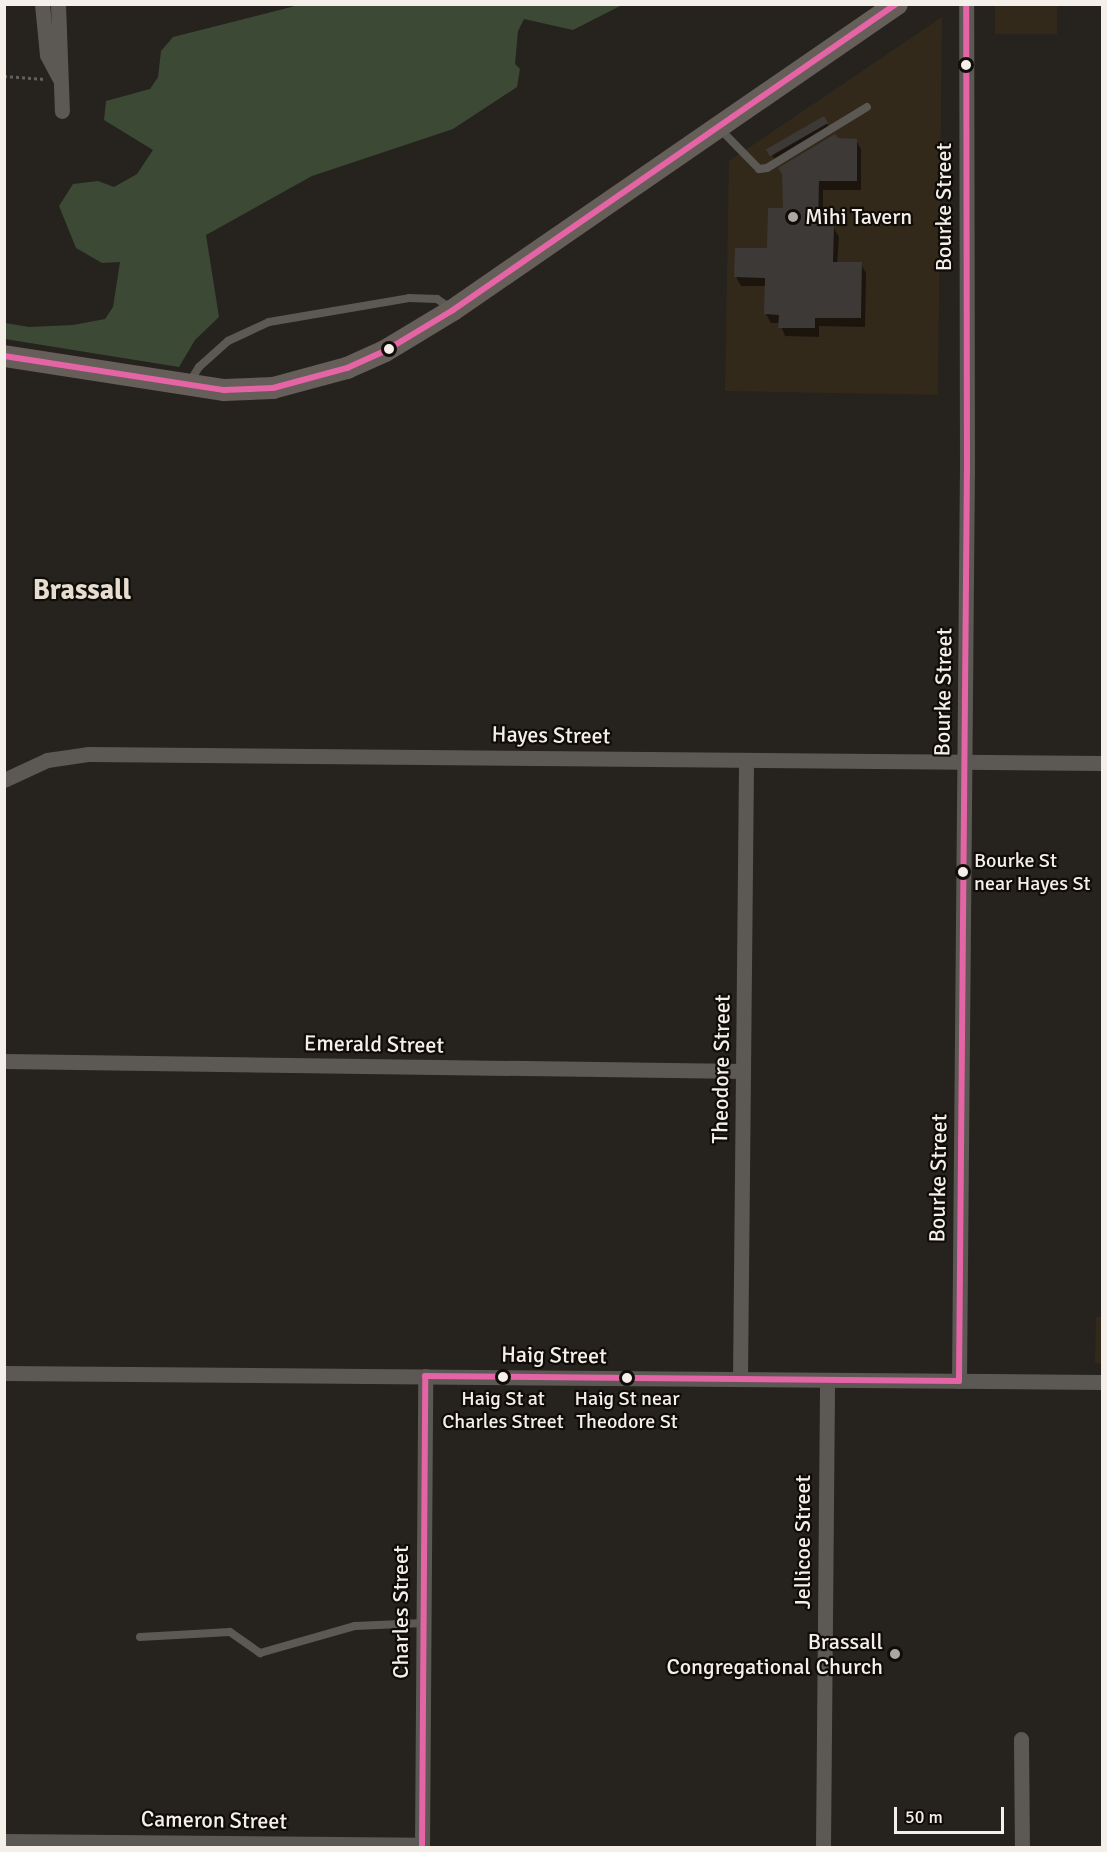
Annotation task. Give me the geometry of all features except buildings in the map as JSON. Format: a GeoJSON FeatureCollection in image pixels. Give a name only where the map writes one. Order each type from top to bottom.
{"type":"FeatureCollection","features":[{"type":"Feature","properties":{"kind":"main road"},"geometry":{"type":"LineString","coordinates":[[4,356],[187,387],[273,388],[317,378],[385,351],[453,310],[897,4]]}},
{"type":"Feature","properties":{"kind":"street"},"geometry":{"type":"LineString","coordinates":[[42,4],[47,55],[59,78]]}},
{"type":"Feature","properties":{"kind":"street"},"geometry":{"type":"LineString","coordinates":[[58,4],[62,111]]}},
{"type":"Feature","properties":{"kind":"street","name":"Bourke Street"},"geometry":{"type":"LineString","coordinates":[[959,1381],[965,762],[966,4]]}},
{"type":"Feature","properties":{"kind":"street","name":"Hayes Street"},"geometry":{"type":"LineString","coordinates":[[4,780],[47,760],[88,754],[1102,763]]}},
{"type":"Feature","properties":{"kind":"street","name":"Theodore Street"},"geometry":{"type":"LineString","coordinates":[[740,1379],[746,760]]}},
{"type":"Feature","properties":{"kind":"street","name":"Emerald Street"},"geometry":{"type":"LineString","coordinates":[[4,1061],[743,1071]]}},
{"type":"Feature","properties":{"kind":"street","name":"Haig Street"},"geometry":{"type":"LineString","coordinates":[[4,1373],[1102,1382]]}},
{"type":"Feature","properties":{"kind":"street","name":"Charles Street"},"geometry":{"type":"LineString","coordinates":[[422,1846],[425,1376]]}},
{"type":"Feature","properties":{"kind":"street","name":"Jellicoe Street"},"geometry":{"type":"LineString","coordinates":[[823,1848],[827,1380]]}},
{"type":"Feature","properties":{"kind":"street"},"geometry":{"type":"LineString","coordinates":[[1021,1739],[1022,1848]]}},
{"type":"Feature","properties":{"kind":"street","name":"Cameron Street"},"geometry":{"type":"LineString","coordinates":[[4,1841],[422,1846]]}},
{"type":"Feature","properties":{"kind":"lane"},"geometry":{"type":"LineString","coordinates":[[719,128],[759,169],[768,168],[867,107]]}},
{"type":"Feature","properties":{"kind":"lane"},"geometry":{"type":"LineString","coordinates":[[187,387],[199,367],[228,341],[269,322],[409,298],[438,299],[453,310]]}},
{"type":"Feature","properties":{"kind":"lane"},"geometry":{"type":"LineString","coordinates":[[140,1636],[230,1632],[260,1653],[355,1626],[424,1623]]}},
{"type":"Feature","properties":{"kind":"path"},"geometry":{"type":"LineString","coordinates":[[4,76],[35,80],[59,78]]}},
{"type":"Feature","properties":{"kind":"shaded area"},"geometry":{"type":"Polygon","coordinates":[[[995,5],[1057,5],[1057,34],[995,34],[995,5]]]}},
{"type":"Feature","properties":{"kind":"shaded area"},"geometry":{"type":"Polygon","coordinates":[[[942,17],[938,395],[725,391],[729,161],[942,17]]]}},
{"type":"Feature","properties":{"kind":"shaded area"},"geometry":{"type":"Polygon","coordinates":[[[1096,1317],[1102,1317],[1102,1364],[1095,1363],[1096,1317]]]}},
{"type":"Feature","properties":{"kind":"green space"},"geometry":{"type":"Polygon","coordinates":[[[299,5],[622,5],[573,30],[524,19],[518,31],[515,64],[520,69],[517,87],[453,129],[312,176],[206,235],[219,317],[195,340],[179,367],[5,339],[5,323],[29,327],[73,325],[105,319],[113,307],[120,262],[102,263],[76,248],[59,206],[73,184],[98,181],[114,187],[137,174],[153,150],[104,120],[106,101],[150,89],[158,77],[161,51],[173,37],[299,5]]]}},
{"type":"Feature","properties":{"kind":"transit line"},"geometry":{"type":"LineString","coordinates":[[4,356],[224,390],[273,388],[347,368],[385,351],[453,310],[896,4]]}},
{"type":"Feature","properties":{"kind":"transit line"},"geometry":{"type":"LineString","coordinates":[[959,1381],[967,473],[966,4]]}},
{"type":"Feature","properties":{"kind":"transit line"},"geometry":{"type":"LineString","coordinates":[[425,1376],[959,1381]]}},
{"type":"Feature","properties":{"kind":"transit line"},"geometry":{"type":"LineString","coordinates":[[422,1848],[425,1376]]}},
{"type":"Feature","properties":{"kind":"place","name":"Mihi Tavern"},"geometry":{"type":"Point","coordinates":[793,217]}},
{"type":"Feature","properties":{"kind":"place","name":"Bourke St near Hayes St"},"geometry":{"type":"Point","coordinates":[963,872]}},
{"type":"Feature","properties":{"kind":"place","name":"Haig St at Charles Street"},"geometry":{"type":"Point","coordinates":[503,1377]}},
{"type":"Feature","properties":{"kind":"place","name":"Haig St near Theodore St"},"geometry":{"type":"Point","coordinates":[627,1378]}},
{"type":"Feature","properties":{"kind":"place","name":"Brassall Congregational Church"},"geometry":{"type":"Point","coordinates":[895,1654]}},
{"type":"Feature","properties":{"kind":"district","name":"Brassall"},"geometry":{"type":"Point","coordinates":[82,590]}}]}
